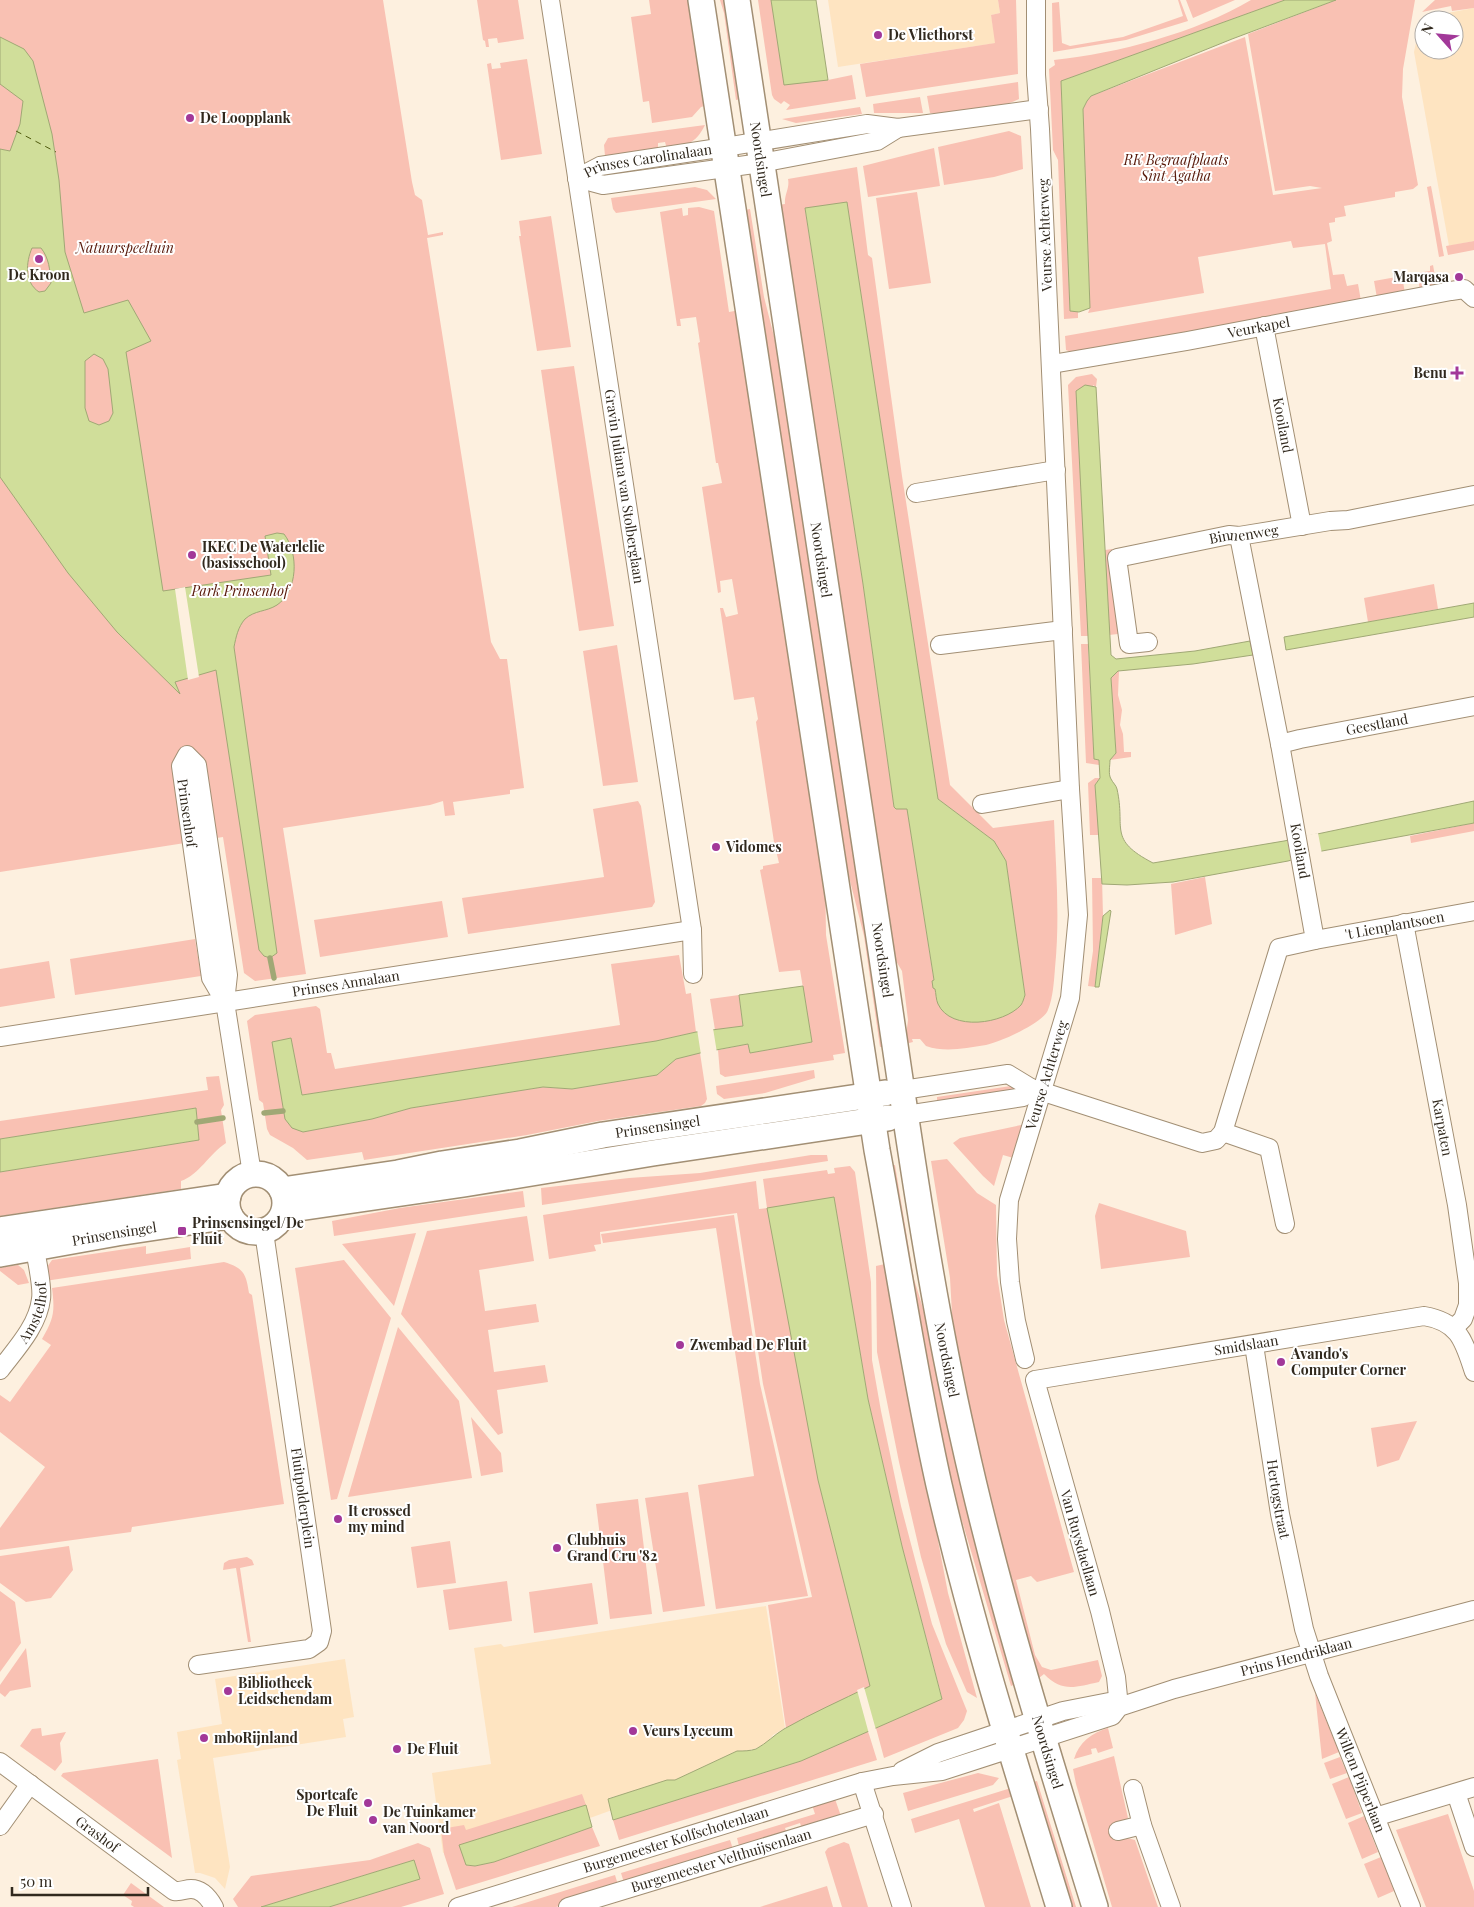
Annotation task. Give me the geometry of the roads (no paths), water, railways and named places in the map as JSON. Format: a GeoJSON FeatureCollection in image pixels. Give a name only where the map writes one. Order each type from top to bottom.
{"type":"FeatureCollection","features":[{"type":"Feature","properties":{"kind":"main road"},"geometry":{"type":"LineString","coordinates":[[702,0],[869,1096],[903,1301],[939,1484],[962,1578],[1008,1740],[1059,1907]]}},
{"type":"Feature","properties":{"kind":"main road","name":"Noordsingel"},"geometry":{"type":"LineString","coordinates":[[737,0],[902,1090],[940,1326],[962,1433],[987,1539],[1041,1729],[1095,1907]]}},
{"type":"Feature","properties":{"kind":"main road","name":"Prinsensingel"},"geometry":{"type":"LineString","coordinates":[[284,1200],[442,1164],[520,1152],[603,1135],[902,1090]]}},
{"type":"Feature","properties":{"kind":"main road","name":"Prinsensingel"},"geometry":{"type":"LineString","coordinates":[[284,1200],[464,1184],[906,1115]]}},
{"type":"Feature","properties":{"kind":"main road"},"geometry":{"type":"LineString","coordinates":[[252,1174],[262,1174],[270,1177],[277,1183],[284,1200],[277,1224],[264,1232],[244,1230],[236,1224],[229,1206],[237,1181],[252,1174]]}},
{"type":"Feature","properties":{"kind":"main road","name":"Prinsensingel"},"geometry":{"type":"LineString","coordinates":[[0,1230],[229,1206]]}},
{"type":"Feature","properties":{"kind":"main road","name":"Prinsensingel"},"geometry":{"type":"LineString","coordinates":[[0,1254],[117,1233],[229,1206]]}},
{"type":"Feature","properties":{"kind":"street","name":"Gravin Juliana van Stolberglaan"},"geometry":{"type":"LineString","coordinates":[[550,0],[692,930],[694,974]]}},
{"type":"Feature","properties":{"kind":"street","name":"Veurse Achterweg"},"geometry":{"type":"LineString","coordinates":[[1025,1359],[1016,1321],[1010,1282],[1007,1239],[1010,1200],[1037,1090],[1070,998],[1078,915],[1070,789],[1052,364],[1036,75],[1036,0]]}},
{"type":"Feature","properties":{"kind":"street","name":"Prinses Carolinalaan"},"geometry":{"type":"LineString","coordinates":[[577,178],[603,185],[759,152],[867,124],[898,128],[1039,109]]}},
{"type":"Feature","properties":{"kind":"street","name":"Veurkapel"},"geometry":{"type":"LineString","coordinates":[[1052,364],[1264,326],[1469,294]]}},
{"type":"Feature","properties":{"kind":"street","name":"Kooiland"},"geometry":{"type":"LineString","coordinates":[[1264,326],[1302,526]]}},
{"type":"Feature","properties":{"kind":"street"},"geometry":{"type":"LineString","coordinates":[[916,493],[1056,470]]}},
{"type":"Feature","properties":{"kind":"street","name":"Binnenweg"},"geometry":{"type":"LineString","coordinates":[[1148,642],[1129,644],[1118,558],[1229,535],[1239,536],[1348,520],[1474,494]]}},
{"type":"Feature","properties":{"kind":"street","name":"Kooiland"},"geometry":{"type":"LineString","coordinates":[[1239,536],[1280,744],[1315,940]]}},
{"type":"Feature","properties":{"kind":"street"},"geometry":{"type":"LineString","coordinates":[[940,645],[1063,630]]}},
{"type":"Feature","properties":{"kind":"street","name":"Geestland"},"geometry":{"type":"LineString","coordinates":[[1280,744],[1474,706]]}},
{"type":"Feature","properties":{"kind":"street","name":"Prinsenhof"},"geometry":{"type":"LineString","coordinates":[[225,1002],[211,978],[180,766],[187,755],[197,765],[199,774],[228,975],[225,1002],[252,1174]]}},
{"type":"Feature","properties":{"kind":"street"},"geometry":{"type":"LineString","coordinates":[[982,804],[1070,789]]}},
{"type":"Feature","properties":{"kind":"street","name":"'t Lienplantsoen"},"geometry":{"type":"LineString","coordinates":[[1315,940],[1474,910]]}},
{"type":"Feature","properties":{"kind":"street","name":"Karpaten"},"geometry":{"type":"LineString","coordinates":[[1404,923],[1457,1205],[1468,1283],[1468,1305],[1463,1320],[1454,1328]]}},
{"type":"Feature","properties":{"kind":"street","name":"Prinses Annalaan"},"geometry":{"type":"LineString","coordinates":[[0,1037],[692,930]]}},
{"type":"Feature","properties":{"kind":"street"},"geometry":{"type":"LineString","coordinates":[[1037,1090],[1202,1143],[1216,1140],[1223,1132],[1278,948],[1315,940]]}},
{"type":"Feature","properties":{"kind":"street","name":"Prinsensingel"},"geometry":{"type":"LineString","coordinates":[[902,1090],[1008,1074],[1037,1090]]}},
{"type":"Feature","properties":{"kind":"street","name":"Prinsensingel"},"geometry":{"type":"LineString","coordinates":[[906,1115],[1023,1097],[1037,1090]]}},
{"type":"Feature","properties":{"kind":"street"},"geometry":{"type":"LineString","coordinates":[[1223,1132],[1269,1148],[1285,1224]]}},
{"type":"Feature","properties":{"kind":"street","name":"Fluitpolderplein"},"geometry":{"type":"LineString","coordinates":[[198,1665],[309,1649],[320,1642],[322,1631],[264,1232]]}},
{"type":"Feature","properties":{"kind":"street","name":"Amstelhof"},"geometry":{"type":"LineString","coordinates":[[0,1370],[30,1330],[39,1310],[42,1298],[36,1249]]}},
{"type":"Feature","properties":{"kind":"street","name":"Smidslaan"},"geometry":{"type":"LineString","coordinates":[[1035,1380],[1424,1316],[1444,1321],[1454,1328]]}},
{"type":"Feature","properties":{"kind":"street"},"geometry":{"type":"LineString","coordinates":[[1454,1328],[1462,1337],[1474,1372]]}},
{"type":"Feature","properties":{"kind":"street","name":"Hertogstraat"},"geometry":{"type":"LineString","coordinates":[[1254,1345],[1280,1514],[1304,1629],[1312,1652]]}},
{"type":"Feature","properties":{"kind":"street","name":"Van Ruysdaellaan"},"geometry":{"type":"LineString","coordinates":[[1035,1380],[1116,1677],[1119,1707]]}},
{"type":"Feature","properties":{"kind":"street","name":"Prins Hendriklaan"},"geometry":{"type":"LineString","coordinates":[[1008,1740],[1041,1729],[1063,1711],[1109,1702],[1119,1707],[1174,1689],[1474,1610]]}},
{"type":"Feature","properties":{"kind":"street","name":"Willem Pijperlaan"},"geometry":{"type":"LineString","coordinates":[[1312,1652],[1319,1676],[1411,1907]]}},
{"type":"Feature","properties":{"kind":"street","name":"Burgemeester Kolfschotenlaan"},"geometry":{"type":"LineString","coordinates":[[458,1907],[862,1782],[893,1776],[942,1771],[1008,1740]]}},
{"type":"Feature","properties":{"kind":"street","name":"Grashof"},"geometry":{"type":"LineString","coordinates":[[0,1762],[174,1891],[180,1892],[191,1889],[204,1893],[214,1907]]}},
{"type":"Feature","properties":{"kind":"street"},"geometry":{"type":"LineString","coordinates":[[862,1782],[874,1814],[902,1907]]}},
{"type":"Feature","properties":{"kind":"street"},"geometry":{"type":"LineString","coordinates":[[0,1826],[30,1784]]}},
{"type":"Feature","properties":{"kind":"street"},"geometry":{"type":"LineString","coordinates":[[1375,1818],[1474,1787]]}},
{"type":"Feature","properties":{"kind":"street"},"geometry":{"type":"LineString","coordinates":[[1133,1789],[1142,1825],[1170,1907]]}},
{"type":"Feature","properties":{"kind":"street"},"geometry":{"type":"LineString","coordinates":[[1456,1793],[1474,1847]]}},
{"type":"Feature","properties":{"kind":"street","name":"Burgemeester Velthuijsenlaan"},"geometry":{"type":"LineString","coordinates":[[568,1907],[874,1814]]}},
{"type":"Feature","properties":{"kind":"street"},"geometry":{"type":"LineString","coordinates":[[1118,1831],[1142,1825]]}},
{"type":"Feature","properties":{"kind":"waterway"},"geometry":{"type":"LineString","coordinates":[[270,958],[274,978]]}},
{"type":"Feature","properties":{"kind":"waterway"},"geometry":{"type":"LineString","coordinates":[[264,1113],[283,1111]]}},
{"type":"Feature","properties":{"kind":"waterway"},"geometry":{"type":"LineString","coordinates":[[197,1122],[223,1118]]}},
{"type":"Feature","properties":{"kind":"place","name":"De Vliethorst"},"geometry":{"type":"Point","coordinates":[878,35]}},
{"type":"Feature","properties":{"kind":"place","name":"De Loopplank"},"geometry":{"type":"Point","coordinates":[190,118]}},
{"type":"Feature","properties":{"kind":"place","name":"De Kroon"},"geometry":{"type":"Point","coordinates":[39,259]}},
{"type":"Feature","properties":{"kind":"place","name":"Marqasa"},"geometry":{"type":"Point","coordinates":[1459,277]}},
{"type":"Feature","properties":{"kind":"place","name":"Benu"},"geometry":{"type":"Point","coordinates":[1457,373]}},
{"type":"Feature","properties":{"kind":"place","name":"IKEC De Waterlelie (basisschool)"},"geometry":{"type":"Point","coordinates":[192,555]}},
{"type":"Feature","properties":{"kind":"place","name":"Vidomes"},"geometry":{"type":"Point","coordinates":[716,847]}},
{"type":"Feature","properties":{"kind":"place","name":"Prinsensingel/De Fluit"},"geometry":{"type":"Point","coordinates":[182,1231]}},
{"type":"Feature","properties":{"kind":"place","name":"Zwembad De Fluit"},"geometry":{"type":"Point","coordinates":[680,1345]}},
{"type":"Feature","properties":{"kind":"place","name":"Avando's Computer Corner"},"geometry":{"type":"Point","coordinates":[1281,1362]}},
{"type":"Feature","properties":{"kind":"place","name":"It crossed my mind"},"geometry":{"type":"Point","coordinates":[338,1519]}},
{"type":"Feature","properties":{"kind":"place","name":"Clubhuis Grand Cru '82"},"geometry":{"type":"Point","coordinates":[557,1548]}},
{"type":"Feature","properties":{"kind":"place","name":"Bibliotheek Leidschendam"},"geometry":{"type":"Point","coordinates":[228,1691]}},
{"type":"Feature","properties":{"kind":"place","name":"Veurs Lyceum"},"geometry":{"type":"Point","coordinates":[633,1731]}},
{"type":"Feature","properties":{"kind":"place","name":"mboRijnland"},"geometry":{"type":"Point","coordinates":[204,1738]}},
{"type":"Feature","properties":{"kind":"place","name":"De Fluit"},"geometry":{"type":"Point","coordinates":[397,1749]}},
{"type":"Feature","properties":{"kind":"place","name":"Sportcafe De Fluit"},"geometry":{"type":"Point","coordinates":[368,1803]}},
{"type":"Feature","properties":{"kind":"place","name":"De Tuinkamer van Noord"},"geometry":{"type":"Point","coordinates":[373,1820]}},
{"type":"Feature","properties":{"kind":"park label","name":"RK Begraafplaats Sint Agatha"},"geometry":{"type":"Point","coordinates":[1176,168]}},
{"type":"Feature","properties":{"kind":"park label","name":"Natuurspeeltuin"},"geometry":{"type":"Point","coordinates":[125,248]}},
{"type":"Feature","properties":{"kind":"park label","name":"Park Prinsenhof"},"geometry":{"type":"Point","coordinates":[240,591]}}]}
